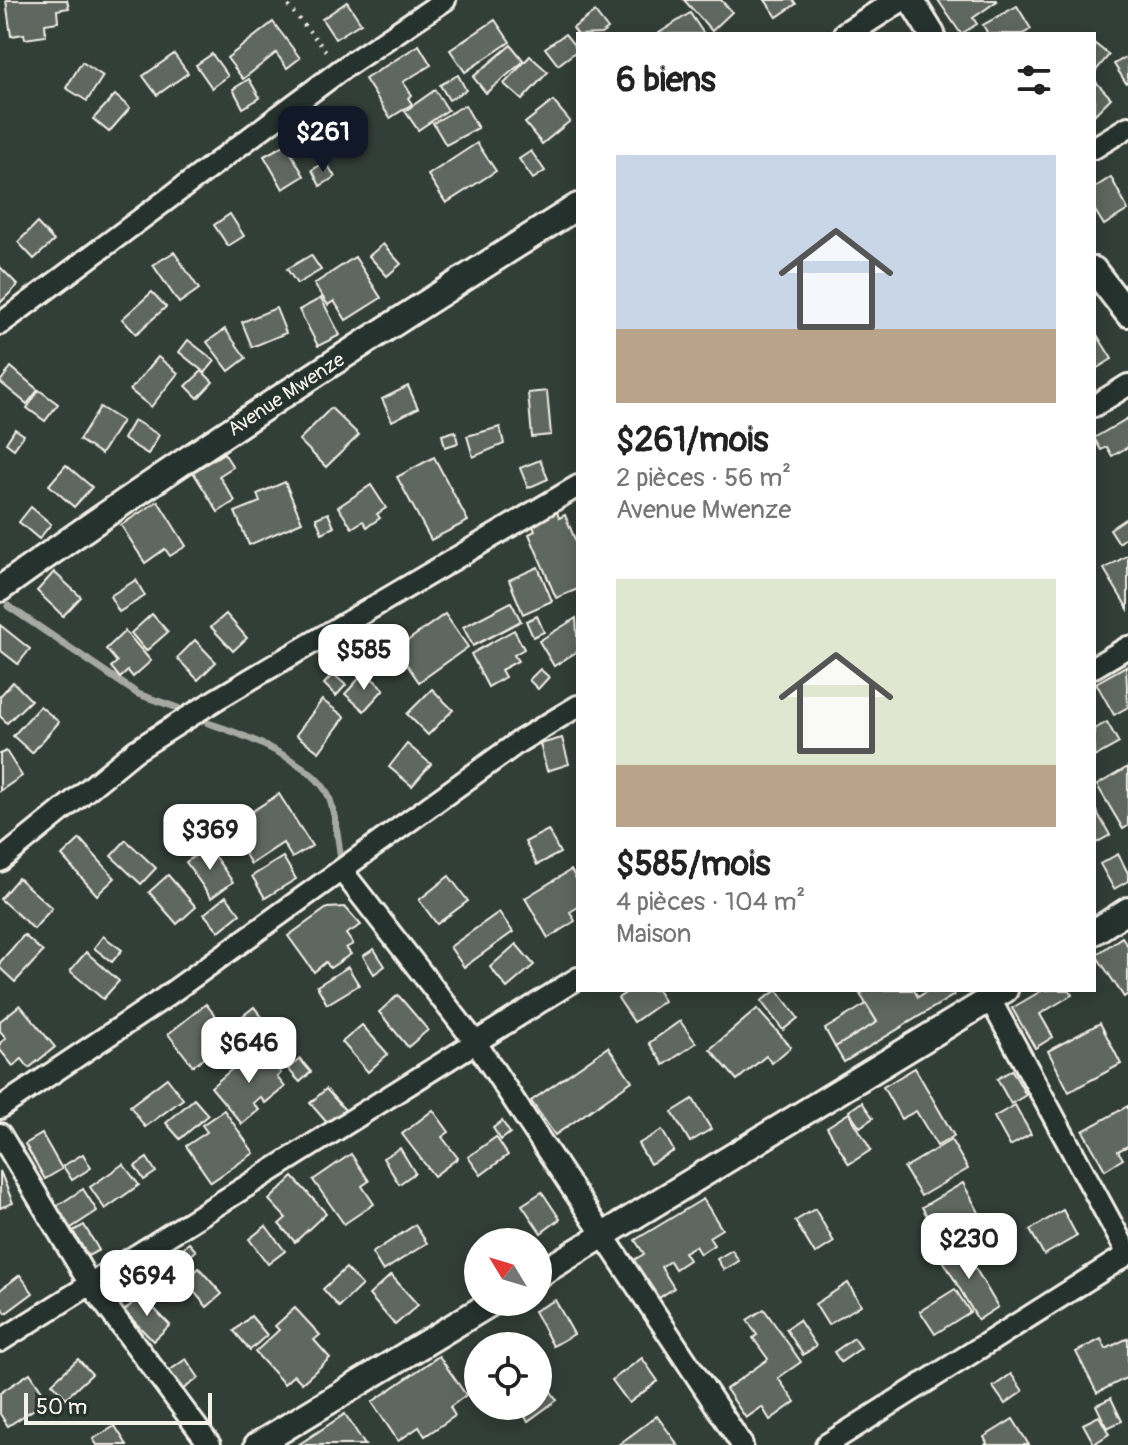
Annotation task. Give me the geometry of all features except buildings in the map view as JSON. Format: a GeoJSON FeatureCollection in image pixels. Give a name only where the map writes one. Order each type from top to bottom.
{"type":"FeatureCollection","features":[{"type":"Feature","properties":{"kind":"street"},"geometry":{"type":"LineString","coordinates":[[0,324],[342,69],[445,0]]}},
{"type":"Feature","properties":{"kind":"street"},"geometry":{"type":"LineString","coordinates":[[849,32],[899,0]]}},
{"type":"Feature","properties":{"kind":"street"},"geometry":{"type":"LineString","coordinates":[[911,0],[931,32]]}},
{"type":"Feature","properties":{"kind":"street"},"geometry":{"type":"LineString","coordinates":[[1096,147],[1128,127]]}},
{"type":"Feature","properties":{"kind":"street","name":"Avenue Mwenze"},"geometry":{"type":"LineString","coordinates":[[0,589],[130,496],[286,392],[576,207]]}},
{"type":"Feature","properties":{"kind":"street"},"geometry":{"type":"LineString","coordinates":[[1096,273],[1128,314]]}},
{"type":"Feature","properties":{"kind":"street"},"geometry":{"type":"LineString","coordinates":[[1096,405],[1128,385]]}},
{"type":"Feature","properties":{"kind":"street"},"geometry":{"type":"LineString","coordinates":[[0,861],[135,751],[231,690],[576,487]]}},
{"type":"Feature","properties":{"kind":"street"},"geometry":{"type":"LineString","coordinates":[[1096,666],[1128,647]]}},
{"type":"Feature","properties":{"kind":"street"},"geometry":{"type":"LineString","coordinates":[[0,1108],[343,872],[520,741],[576,707]]}},
{"type":"Feature","properties":{"kind":"street"},"geometry":{"type":"LineString","coordinates":[[343,872],[476,1043],[742,1445]]}},
{"type":"Feature","properties":{"kind":"street"},"geometry":{"type":"LineString","coordinates":[[1096,931],[1128,910]]}},
{"type":"Feature","properties":{"kind":"street"},"geometry":{"type":"LineString","coordinates":[[0,1341],[576,979]]}},
{"type":"Feature","properties":{"kind":"street"},"geometry":{"type":"LineString","coordinates":[[552,1266],[993,993],[1128,1254],[826,1445]]}},
{"type":"Feature","properties":{"kind":"street"},"geometry":{"type":"LineString","coordinates":[[0,1134],[90,1284],[210,1445]]}},
{"type":"Feature","properties":{"kind":"street"},"geometry":{"type":"LineString","coordinates":[[257,1445],[470,1316]]}},
{"type":"Feature","properties":{"kind":"path"},"geometry":{"type":"LineString","coordinates":[[283,0],[342,69]]}},
{"type":"Feature","properties":{"kind":"waterway"},"geometry":{"type":"LineString","coordinates":[[8,606],[138,694],[178,708]]}},
{"type":"Feature","properties":{"kind":"waterway"},"geometry":{"type":"LineString","coordinates":[[208,723],[276,751],[309,772],[321,784],[332,805],[342,865]]}}]}
